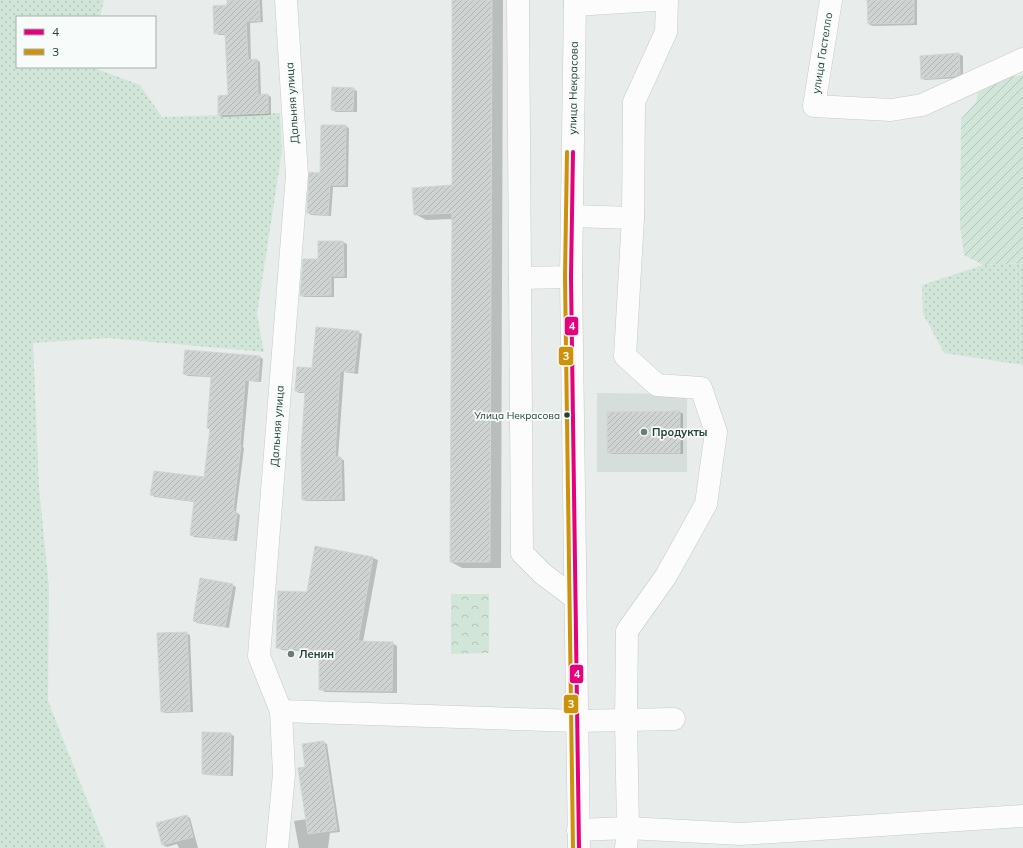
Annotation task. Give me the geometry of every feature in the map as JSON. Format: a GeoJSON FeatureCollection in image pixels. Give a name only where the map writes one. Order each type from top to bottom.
{"type":"FeatureCollection","features":[{"type":"Feature","properties":{"kind":"street","name":"Дальняя улица"},"geometry":{"type":"LineString","coordinates":[[277,848],[284,774],[281,711],[259,656],[296,175],[286,0]]}},
{"type":"Feature","properties":{"kind":"street"},"geometry":{"type":"LineString","coordinates":[[518,0],[522,553],[543,574],[575,598]]}},
{"type":"Feature","properties":{"kind":"street"},"geometry":{"type":"LineString","coordinates":[[575,3],[655,0]]}},
{"type":"Feature","properties":{"kind":"street"},"geometry":{"type":"LineString","coordinates":[[627,838],[627,630],[666,576],[706,504],[716,432],[702,388],[657,385],[626,356],[633,218],[634,102],[666,32],[668,0]]}},
{"type":"Feature","properties":{"kind":"street","name":"улица Гастелло"},"geometry":{"type":"LineString","coordinates":[[831,0],[814,106],[891,110],[922,105],[1023,59]]}},
{"type":"Feature","properties":{"kind":"street","name":"улица Некрасова"},"geometry":{"type":"LineString","coordinates":[[575,3],[571,277],[579,839]]}},
{"type":"Feature","properties":{"kind":"street"},"geometry":{"type":"LineString","coordinates":[[572,216],[633,218]]}},
{"type":"Feature","properties":{"kind":"street"},"geometry":{"type":"LineString","coordinates":[[520,278],[571,277]]}},
{"type":"Feature","properties":{"kind":"street"},"geometry":{"type":"LineString","coordinates":[[281,711],[577,721],[674,719]]}},
{"type":"Feature","properties":{"kind":"street"},"geometry":{"type":"LineString","coordinates":[[579,839],[741,834],[1023,816]]}},
{"type":"Feature","properties":{"kind":"shaded area"},"geometry":{"type":"Polygon","coordinates":[[[597,393],[687,394],[687,472],[597,472],[597,393]]]}},
{"type":"Feature","properties":{"kind":"green space"},"geometry":{"type":"Polygon","coordinates":[[[0,0],[104,0],[100,16],[16,16],[16,68],[96,68],[140,85],[162,117],[280,113],[282,151],[257,314],[264,352],[108,338],[33,343],[39,487],[49,587],[48,701],[106,848],[0,848],[0,0]]]}},
{"type":"Feature","properties":{"kind":"green space"},"geometry":{"type":"Polygon","coordinates":[[[1023,75],[1023,263],[983,265],[964,255],[960,226],[961,119],[976,102],[978,92],[1010,77],[1023,75]]]}},
{"type":"Feature","properties":{"kind":"green space"},"geometry":{"type":"Polygon","coordinates":[[[1023,263],[1023,365],[944,353],[923,314],[922,285],[983,265],[1023,263]]]}},
{"type":"Feature","properties":{"kind":"green space"},"geometry":{"type":"Polygon","coordinates":[[[451,594],[489,594],[489,653],[451,654],[451,594]]]}},
{"type":"Feature","properties":{"kind":"building"},"geometry":{"type":"Polygon","coordinates":[[[227,0],[259,0],[260,21],[246,21],[248,60],[257,59],[258,95],[268,94],[268,113],[218,115],[218,96],[228,95],[225,33],[214,34],[213,6],[227,5],[227,0]]]}},
{"type":"Feature","properties":{"kind":"building"},"geometry":{"type":"Polygon","coordinates":[[[452,0],[492,0],[490,562],[450,562],[452,213],[414,215],[412,188],[452,185],[452,0]]]}},
{"type":"Feature","properties":{"kind":"building"},"geometry":{"type":"Polygon","coordinates":[[[867,0],[914,0],[914,23],[868,24],[867,0]]]}},
{"type":"Feature","properties":{"kind":"building"},"geometry":{"type":"Polygon","coordinates":[[[959,53],[960,74],[955,76],[921,79],[920,56],[959,53]]]}},
{"type":"Feature","properties":{"kind":"building"},"geometry":{"type":"Polygon","coordinates":[[[332,87],[354,88],[353,111],[331,110],[332,87]]]}},
{"type":"Feature","properties":{"kind":"building"},"geometry":{"type":"Polygon","coordinates":[[[321,125],[346,125],[345,185],[330,185],[328,215],[307,213],[309,172],[320,173],[321,125]]]}},
{"type":"Feature","properties":{"kind":"building"},"geometry":{"type":"Polygon","coordinates":[[[318,241],[343,241],[344,276],[331,276],[331,295],[300,296],[303,259],[318,259],[318,241]]]}},
{"type":"Feature","properties":{"kind":"building"},"geometry":{"type":"Polygon","coordinates":[[[316,327],[359,331],[354,372],[340,371],[335,457],[341,457],[342,499],[302,500],[301,451],[305,392],[295,391],[297,367],[312,368],[316,327]]]}},
{"type":"Feature","properties":{"kind":"building"},"geometry":{"type":"Polygon","coordinates":[[[185,350],[260,356],[258,381],[245,380],[241,445],[233,511],[237,512],[233,540],[190,535],[194,501],[150,495],[154,471],[204,477],[210,429],[207,428],[211,376],[183,374],[185,350]]]}},
{"type":"Feature","properties":{"kind":"building","name":"Продукты"},"geometry":{"type":"Polygon","coordinates":[[[680,411],[680,453],[607,453],[607,412],[680,411]]]}},
{"type":"Feature","properties":{"kind":"building"},"geometry":{"type":"Polygon","coordinates":[[[315,546],[373,557],[358,641],[393,642],[392,691],[319,690],[319,650],[276,648],[278,591],[307,592],[315,546]]]}},
{"type":"Feature","properties":{"kind":"building"},"geometry":{"type":"Polygon","coordinates":[[[200,578],[233,584],[225,627],[193,621],[200,578]]]}},
{"type":"Feature","properties":{"kind":"building"},"geometry":{"type":"Polygon","coordinates":[[[187,632],[190,711],[161,712],[157,633],[187,632]]]}},
{"type":"Feature","properties":{"kind":"building"},"geometry":{"type":"Polygon","coordinates":[[[202,732],[231,733],[230,775],[202,774],[202,732]]]}},
{"type":"Feature","properties":{"kind":"building"},"geometry":{"type":"Polygon","coordinates":[[[324,741],[337,830],[308,834],[298,768],[305,767],[302,744],[324,741]]]}},
{"type":"Feature","properties":{"kind":"building"},"geometry":{"type":"Polygon","coordinates":[[[187,815],[193,837],[162,845],[156,823],[187,815]]]}},
{"type":"Feature","properties":{"kind":"transit line","name":"3"},"geometry":{"type":"LineString","coordinates":[[567,152],[565,277],[573,848]]}},
{"type":"Feature","properties":{"kind":"transit line","name":"4"},"geometry":{"type":"LineString","coordinates":[[573,152],[571,277],[579,848]]}},
{"type":"Feature","properties":{"kind":"place","name":"Улица Некрасова"},"geometry":{"type":"Point","coordinates":[567,415]}},
{"type":"Feature","properties":{"kind":"place","name":"Продукты"},"geometry":{"type":"Point","coordinates":[644,432]}},
{"type":"Feature","properties":{"kind":"place","name":"Ленин"},"geometry":{"type":"Point","coordinates":[291,654]}}]}
